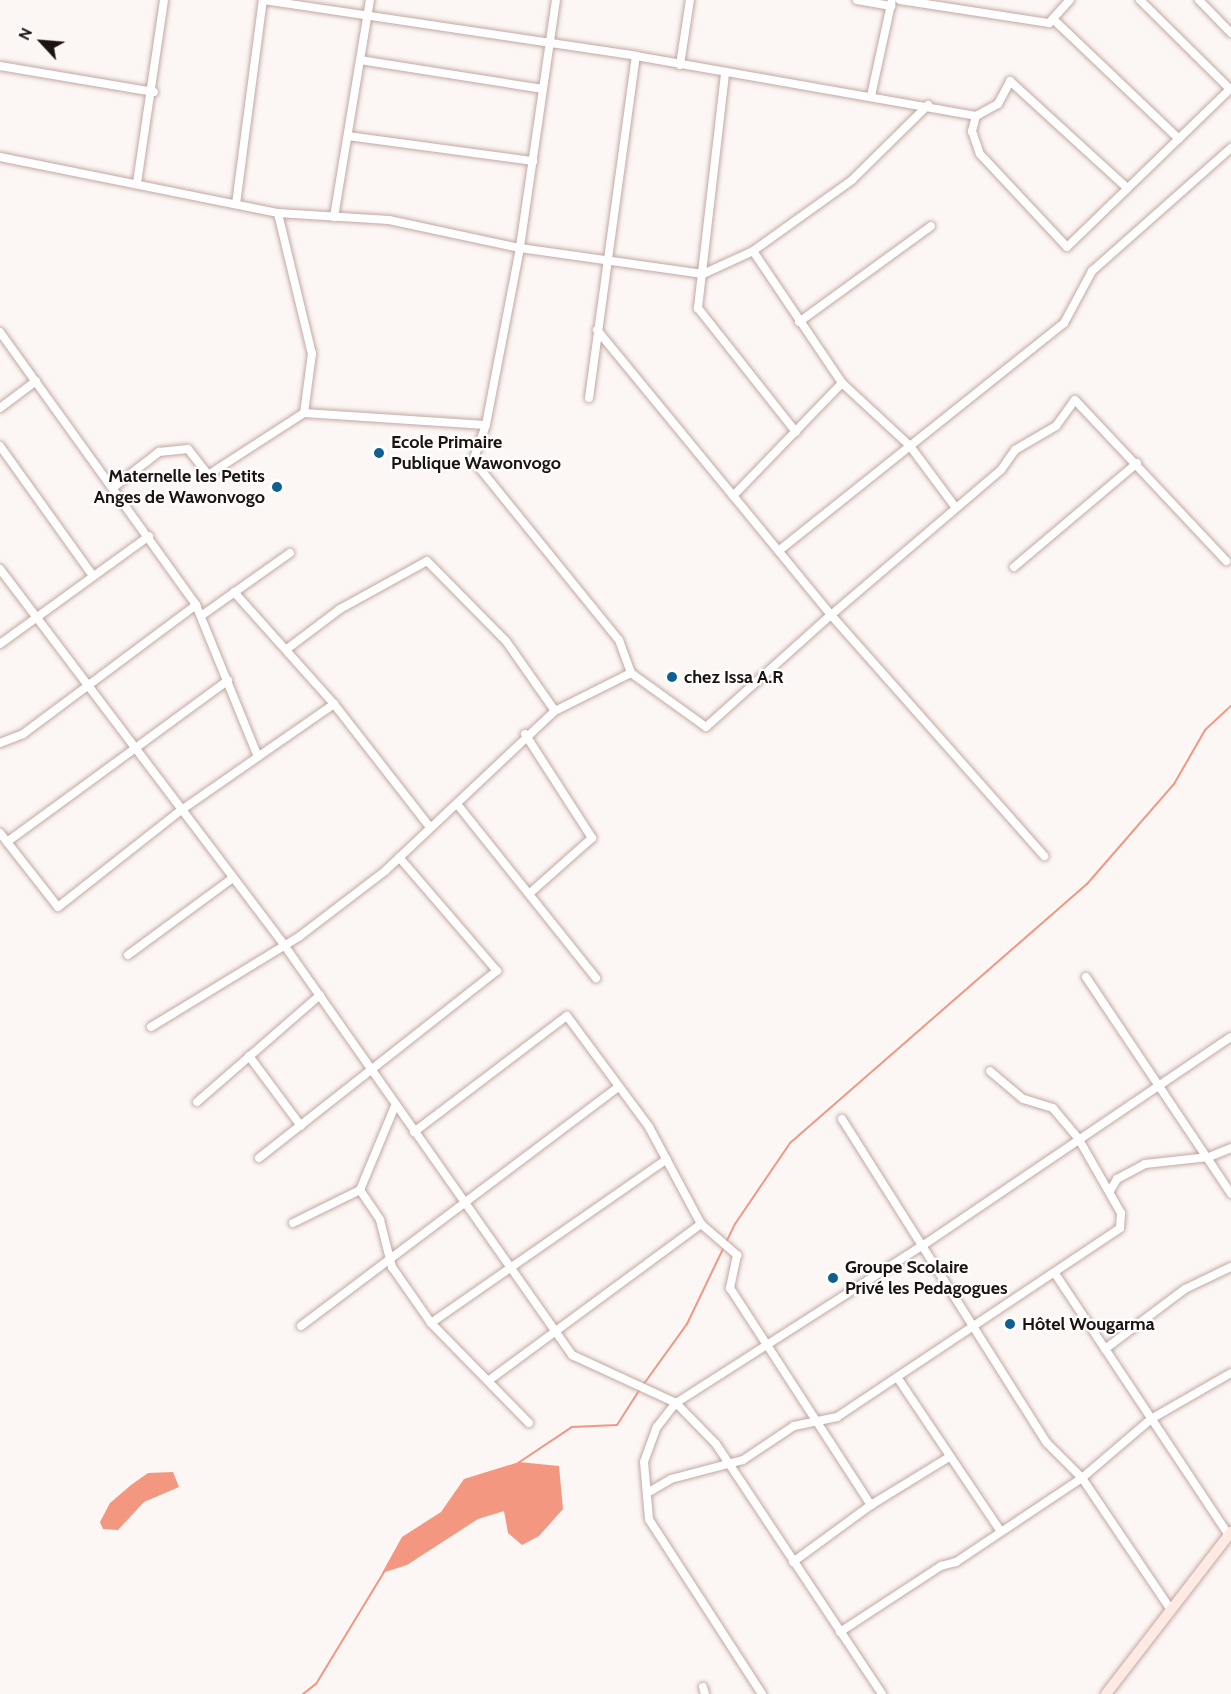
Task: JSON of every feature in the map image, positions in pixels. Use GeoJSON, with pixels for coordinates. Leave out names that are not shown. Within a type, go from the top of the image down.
{"type":"FeatureCollection","features":[{"type":"Feature","properties":{"kind":"street"},"geometry":{"type":"LineString","coordinates":[[137,183],[154,92],[164,0]]}},
{"type":"Feature","properties":{"kind":"street"},"geometry":{"type":"LineString","coordinates":[[236,204],[263,0],[636,56],[725,74],[928,105],[976,116],[998,104],[1010,81],[1127,188]]}},
{"type":"Feature","properties":{"kind":"street"},"geometry":{"type":"LineString","coordinates":[[334,217],[370,0]]}},
{"type":"Feature","properties":{"kind":"street"},"geometry":{"type":"LineString","coordinates":[[556,0],[520,248],[486,425],[473,460],[619,640],[630,673],[706,727],[831,615],[956,508],[1016,450],[1056,426],[1075,400],[1137,463],[1226,561]]}},
{"type":"Feature","properties":{"kind":"street"},"geometry":{"type":"LineString","coordinates":[[680,65],[690,0]]}},
{"type":"Feature","properties":{"kind":"street"},"geometry":{"type":"LineString","coordinates":[[857,0],[892,3],[871,96]]}},
{"type":"Feature","properties":{"kind":"street"},"geometry":{"type":"LineString","coordinates":[[900,0],[1049,23],[1070,0]]}},
{"type":"Feature","properties":{"kind":"street"},"geometry":{"type":"LineString","coordinates":[[976,116],[972,131],[980,154],[1067,247],[1231,88],[1140,0]]}},
{"type":"Feature","properties":{"kind":"street"},"geometry":{"type":"LineString","coordinates":[[1199,0],[1231,33]]}},
{"type":"Feature","properties":{"kind":"street"},"geometry":{"type":"LineString","coordinates":[[1053,19],[1179,139]]}},
{"type":"Feature","properties":{"kind":"street"},"geometry":{"type":"LineString","coordinates":[[589,398],[636,56]]}},
{"type":"Feature","properties":{"kind":"street"},"geometry":{"type":"LineString","coordinates":[[360,60],[543,89]]}},
{"type":"Feature","properties":{"kind":"street"},"geometry":{"type":"LineString","coordinates":[[0,66],[154,92]]}},
{"type":"Feature","properties":{"kind":"street"},"geometry":{"type":"LineString","coordinates":[[725,74],[698,308],[796,432]]}},
{"type":"Feature","properties":{"kind":"street"},"geometry":{"type":"LineString","coordinates":[[0,157],[278,213],[389,219],[520,248],[703,274],[753,252],[852,180],[928,105]]}},
{"type":"Feature","properties":{"kind":"street"},"geometry":{"type":"LineString","coordinates":[[348,136],[532,161]]}},
{"type":"Feature","properties":{"kind":"street"},"geometry":{"type":"LineString","coordinates":[[781,549],[910,446],[950,409],[1064,323],[1092,271],[1231,148]]}},
{"type":"Feature","properties":{"kind":"street"},"geometry":{"type":"LineString","coordinates":[[278,213],[312,354],[304,413]]}},
{"type":"Feature","properties":{"kind":"street"},"geometry":{"type":"LineString","coordinates":[[799,322],[931,225]]}},
{"type":"Feature","properties":{"kind":"street"},"geometry":{"type":"LineString","coordinates":[[753,252],[842,383],[910,446],[956,508]]}},
{"type":"Feature","properties":{"kind":"street"},"geometry":{"type":"LineString","coordinates":[[597,330],[733,496],[781,549],[831,615],[1044,855]]}},
{"type":"Feature","properties":{"kind":"street"},"geometry":{"type":"LineString","coordinates":[[0,332],[115,486],[196,605],[258,757]]}},
{"type":"Feature","properties":{"kind":"street"},"geometry":{"type":"LineString","coordinates":[[0,408],[36,381]]}},
{"type":"Feature","properties":{"kind":"street"},"geometry":{"type":"LineString","coordinates":[[733,496],[842,383]]}},
{"type":"Feature","properties":{"kind":"street"},"geometry":{"type":"LineString","coordinates":[[115,486],[159,452],[188,449],[208,475],[304,413],[486,425]]}},
{"type":"Feature","properties":{"kind":"street"},"geometry":{"type":"LineString","coordinates":[[0,446],[93,576]]}},
{"type":"Feature","properties":{"kind":"street"},"geometry":{"type":"LineString","coordinates":[[1014,567],[1137,463]]}},
{"type":"Feature","properties":{"kind":"street"},"geometry":{"type":"LineString","coordinates":[[0,644],[149,536]]}},
{"type":"Feature","properties":{"kind":"street"},"geometry":{"type":"LineString","coordinates":[[201,616],[290,553]]}},
{"type":"Feature","properties":{"kind":"street"},"geometry":{"type":"LineString","coordinates":[[287,650],[340,609],[427,561],[506,641],[555,711]]}},
{"type":"Feature","properties":{"kind":"street"},"geometry":{"type":"LineString","coordinates":[[0,569],[84,685],[282,942],[572,1355],[676,1403],[716,1444],[725,1464],[882,1694]]}},
{"type":"Feature","properties":{"kind":"street"},"geometry":{"type":"LineString","coordinates":[[234,592],[334,704],[429,826]]}},
{"type":"Feature","properties":{"kind":"street"},"geometry":{"type":"LineString","coordinates":[[0,743],[23,734],[84,685],[196,605]]}},
{"type":"Feature","properties":{"kind":"street"},"geometry":{"type":"LineString","coordinates":[[151,1027],[282,942],[300,936],[399,857],[429,826],[457,804],[525,734],[555,711],[630,673]]}},
{"type":"Feature","properties":{"kind":"street"},"geometry":{"type":"LineString","coordinates":[[7,842],[228,680]]}},
{"type":"Feature","properties":{"kind":"street"},"geometry":{"type":"LineString","coordinates":[[0,833],[58,907],[180,811],[334,704]]}},
{"type":"Feature","properties":{"kind":"street"},"geometry":{"type":"LineString","coordinates":[[525,734],[592,838],[529,894]]}},
{"type":"Feature","properties":{"kind":"street"},"geometry":{"type":"LineString","coordinates":[[457,804],[596,978]]}},
{"type":"Feature","properties":{"kind":"street"},"geometry":{"type":"LineString","coordinates":[[259,1158],[497,971],[399,857]]}},
{"type":"Feature","properties":{"kind":"street"},"geometry":{"type":"LineString","coordinates":[[128,955],[233,878]]}},
{"type":"Feature","properties":{"kind":"street"},"geometry":{"type":"LineString","coordinates":[[1086,977],[1158,1086],[1209,1157],[1231,1194]]}},
{"type":"Feature","properties":{"kind":"street"},"geometry":{"type":"LineString","coordinates":[[197,1102],[320,995]]}},
{"type":"Feature","properties":{"kind":"street"},"geometry":{"type":"LineString","coordinates":[[414,1132],[567,1016],[667,1160],[701,1224],[737,1255],[730,1288],[871,1505]]}},
{"type":"Feature","properties":{"kind":"street"},"geometry":{"type":"LineString","coordinates":[[762,1694],[649,1519],[644,1462],[657,1427],[676,1403],[767,1348],[925,1244],[1231,1036]]}},
{"type":"Feature","properties":{"kind":"street"},"geometry":{"type":"LineString","coordinates":[[249,1056],[301,1126]]}},
{"type":"Feature","properties":{"kind":"street"},"geometry":{"type":"LineString","coordinates":[[647,1493],[670,1479],[743,1460],[794,1426],[837,1417],[1056,1275],[1119,1228],[1120,1213],[1110,1191],[1078,1138],[1053,1108],[1023,1099],[990,1071]]}},
{"type":"Feature","properties":{"kind":"street"},"geometry":{"type":"LineString","coordinates":[[301,1326],[463,1201],[616,1088]]}},
{"type":"Feature","properties":{"kind":"street"},"geometry":{"type":"LineString","coordinates":[[293,1223],[360,1190],[395,1106]]}},
{"type":"Feature","properties":{"kind":"street"},"geometry":{"type":"LineString","coordinates":[[842,1119],[925,1244],[1047,1443],[1082,1478],[1171,1610]]}},
{"type":"Feature","properties":{"kind":"street"},"geometry":{"type":"LineString","coordinates":[[1110,1191],[1117,1179],[1145,1164],[1209,1157],[1231,1149]]}},
{"type":"Feature","properties":{"kind":"street"},"geometry":{"type":"LineString","coordinates":[[431,1323],[667,1160]]}},
{"type":"Feature","properties":{"kind":"street"},"geometry":{"type":"LineString","coordinates":[[360,1190],[380,1220],[392,1268],[431,1323],[529,1423]]}},
{"type":"Feature","properties":{"kind":"street"},"geometry":{"type":"LineString","coordinates":[[488,1381],[701,1224]]}},
{"type":"Feature","properties":{"kind":"street"},"geometry":{"type":"LineString","coordinates":[[1105,1349],[1185,1289],[1231,1267]]}},
{"type":"Feature","properties":{"kind":"street"},"geometry":{"type":"LineString","coordinates":[[1056,1275],[1230,1534],[1106,1694]]}},
{"type":"Feature","properties":{"kind":"street"},"geometry":{"type":"LineString","coordinates":[[840,1632],[941,1566],[957,1562],[999,1528],[1082,1478],[1151,1419],[1231,1373]]}},
{"type":"Feature","properties":{"kind":"street"},"geometry":{"type":"LineString","coordinates":[[897,1377],[949,1458],[999,1528]]}},
{"type":"Feature","properties":{"kind":"street"},"geometry":{"type":"LineString","coordinates":[[793,1562],[871,1505],[949,1458]]}},
{"type":"Feature","properties":{"kind":"shaded area"},"geometry":{"type":"Polygon","coordinates":[[[519,1462],[559,1466],[563,1509],[539,1536],[522,1545],[508,1533],[504,1511],[478,1519],[407,1565],[382,1573],[402,1537],[441,1512],[464,1479],[519,1462]]]}},
{"type":"Feature","properties":{"kind":"shaded area"},"geometry":{"type":"Polygon","coordinates":[[[173,1472],[179,1487],[144,1502],[118,1530],[103,1529],[100,1522],[110,1503],[131,1485],[148,1473],[173,1472]]]}},
{"type":"Feature","properties":{"kind":"waterway"},"geometry":{"type":"LineString","coordinates":[[643,1385],[687,1324],[735,1224],[790,1143],[1087,884],[1174,784],[1205,730],[1231,706]]}},
{"type":"Feature","properties":{"kind":"waterway"},"geometry":{"type":"LineString","coordinates":[[518,1463],[572,1427],[617,1425],[640,1389]]}},
{"type":"Feature","properties":{"kind":"waterway"},"geometry":{"type":"LineString","coordinates":[[303,1694],[316,1684],[384,1572]]}},
{"type":"Feature","properties":{"kind":"place","name":"Ecole Primaire Publique Wawonvogo"},"geometry":{"type":"Point","coordinates":[379,453]}},
{"type":"Feature","properties":{"kind":"place","name":"Maternelle les Petits Anges de Wawonvogo"},"geometry":{"type":"Point","coordinates":[277,487]}},
{"type":"Feature","properties":{"kind":"place","name":"chez Issa A.R"},"geometry":{"type":"Point","coordinates":[672,677]}},
{"type":"Feature","properties":{"kind":"place","name":"Groupe Scolaire Privé les Pedagogues"},"geometry":{"type":"Point","coordinates":[833,1278]}},
{"type":"Feature","properties":{"kind":"place","name":"Hôtel Wougarma"},"geometry":{"type":"Point","coordinates":[1010,1324]}}]}
